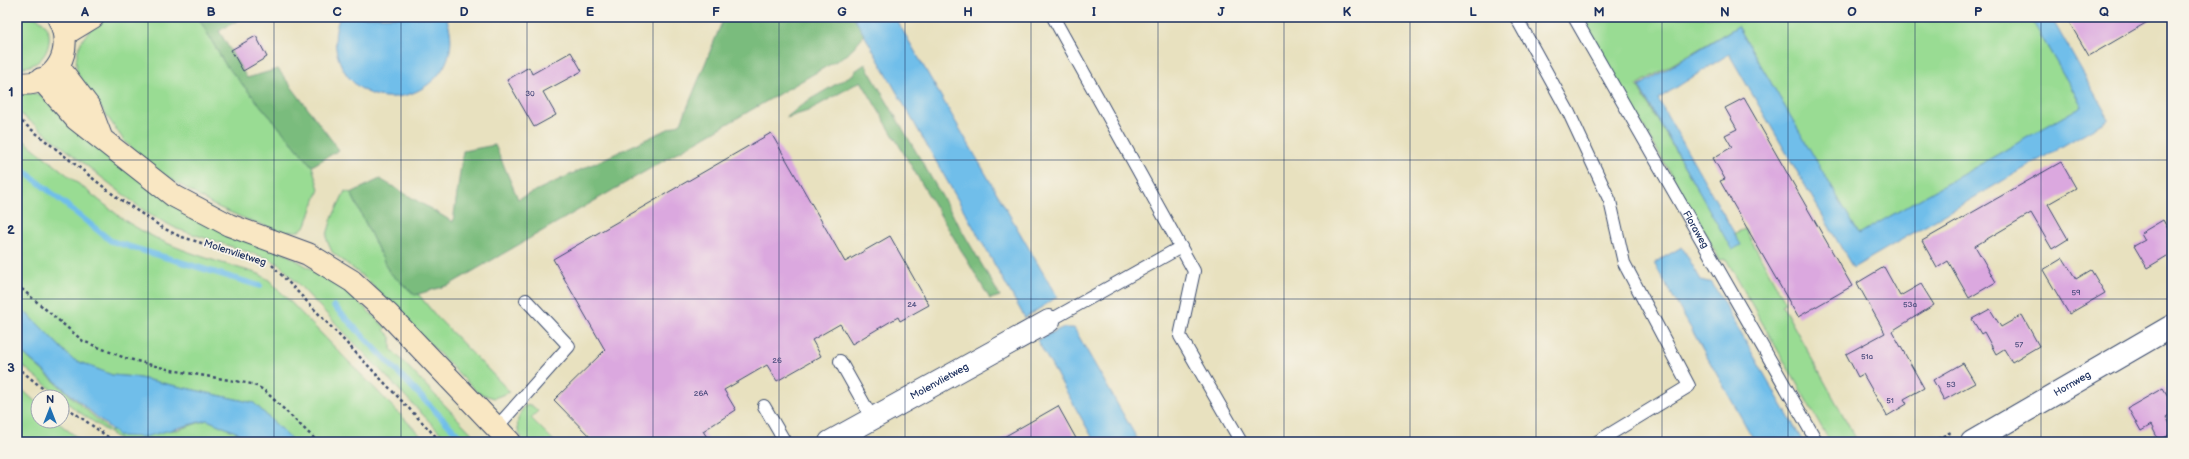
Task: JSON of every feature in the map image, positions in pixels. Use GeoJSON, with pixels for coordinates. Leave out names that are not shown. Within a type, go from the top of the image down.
{"type":"FeatureCollection","features":[{"type":"Feature","properties":{"kind":"street"},"geometry":{"type":"LineString","coordinates":[[17,83],[32,83],[41,79],[58,66],[64,54],[62,25],[92,17]]}},
{"type":"Feature","properties":{"kind":"street"},"geometry":{"type":"LineString","coordinates":[[58,66],[90,108],[101,137]]}},
{"type":"Feature","properties":{"kind":"street"},"geometry":{"type":"LineString","coordinates":[[41,79],[76,119],[101,137],[137,168],[174,196],[229,225],[308,254],[352,281],[388,314],[503,435]]}},
{"type":"Feature","properties":{"kind":"street","name":"Molenvlietweg"},"geometry":{"type":"LineString","coordinates":[[830,442],[1049,321]]}},
{"type":"Feature","properties":{"kind":"street","name":"Hornweg"},"geometry":{"type":"LineString","coordinates":[[1972,442],[2172,326]]}},
{"type":"Feature","properties":{"kind":"lane"},"geometry":{"type":"LineString","coordinates":[[1053,17],[1194,271],[1180,336],[1241,442]]}},
{"type":"Feature","properties":{"kind":"lane"},"geometry":{"type":"LineString","coordinates":[[1516,17],[1569,113],[1610,201],[1624,263],[1689,386],[1597,442]]}},
{"type":"Feature","properties":{"kind":"lane","name":"Floraweg"},"geometry":{"type":"LineString","coordinates":[[1574,17],[1817,442]]}},
{"type":"Feature","properties":{"kind":"lane"},"geometry":{"type":"LineString","coordinates":[[1049,321],[1181,248]]}},
{"type":"Feature","properties":{"kind":"lane"},"geometry":{"type":"LineString","coordinates":[[503,435],[569,346],[526,300]]}},
{"type":"Feature","properties":{"kind":"lane"},"geometry":{"type":"LineString","coordinates":[[840,361],[872,418]]}},
{"type":"Feature","properties":{"kind":"lane"},"geometry":{"type":"LineString","coordinates":[[764,406],[784,442]]}},
{"type":"Feature","properties":{"kind":"path","name":"Molenvlietweg"},"geometry":{"type":"LineString","coordinates":[[17,118],[115,196],[163,228],[179,236],[262,261]]}},
{"type":"Feature","properties":{"kind":"path","name":"Molenvlietweg"},"geometry":{"type":"LineString","coordinates":[[267,263],[272,265],[287,279],[441,442]]}},
{"type":"Feature","properties":{"kind":"path"},"geometry":{"type":"LineString","coordinates":[[17,285],[83,341],[125,358],[171,370],[252,384],[264,390],[318,442]]}},
{"type":"Feature","properties":{"kind":"path"},"geometry":{"type":"LineString","coordinates":[[17,367],[43,389]]}},
{"type":"Feature","properties":{"kind":"path"},"geometry":{"type":"LineString","coordinates":[[70,410],[115,442]]}},
{"type":"Feature","properties":{"kind":"green space"},"geometry":{"type":"Polygon","coordinates":[[[17,17],[33,17],[42,21],[47,28],[49,37],[48,46],[44,55],[38,62],[29,66],[17,67],[17,17]]]}},
{"type":"Feature","properties":{"kind":"green space"},"geometry":{"type":"Polygon","coordinates":[[[106,17],[198,17],[225,64],[312,166],[319,189],[306,225],[299,231],[283,232],[248,220],[213,205],[158,171],[125,142],[77,73],[77,55],[82,40],[92,28],[106,17]]]}},
{"type":"Feature","properties":{"kind":"green space"},"geometry":{"type":"Polygon","coordinates":[[[198,17],[244,17],[219,31],[247,78],[278,69],[339,150],[312,166],[225,64],[198,17]]]}},
{"type":"Feature","properties":{"kind":"green space"},"geometry":{"type":"Polygon","coordinates":[[[724,17],[854,17],[864,35],[848,54],[449,285],[415,295],[389,272],[351,193],[380,179],[453,222],[463,151],[495,145],[518,199],[681,123],[724,17]]]}},
{"type":"Feature","properties":{"kind":"green space"},"geometry":{"type":"Polygon","coordinates":[[[1581,17],[2030,17],[2082,106],[1859,234],[1738,26],[1637,85],[1723,233],[1738,240],[1735,233],[1745,229],[1786,303],[1782,305],[1858,442],[1830,442],[1726,259],[1720,260],[1581,17]]]}},
{"type":"Feature","properties":{"kind":"green space"},"geometry":{"type":"Polygon","coordinates":[[[865,64],[1000,296],[990,299],[861,81],[808,111],[786,118],[804,103],[855,73],[855,71],[865,64]]]}},
{"type":"Feature","properties":{"kind":"green space"},"geometry":{"type":"Polygon","coordinates":[[[17,90],[41,95],[70,124],[346,290],[386,328],[384,330],[391,337],[391,349],[480,442],[449,442],[279,264],[267,258],[177,229],[147,213],[17,111],[17,90]]]}},
{"type":"Feature","properties":{"kind":"green space"},"geometry":{"type":"Polygon","coordinates":[[[17,135],[124,220],[141,230],[173,246],[259,274],[269,280],[427,442],[294,442],[254,403],[135,377],[112,375],[72,359],[17,305],[17,135]]]}},
{"type":"Feature","properties":{"kind":"green space"},"geometry":{"type":"Polygon","coordinates":[[[345,191],[351,193],[389,272],[415,295],[418,294],[437,317],[510,392],[494,398],[478,393],[365,278],[332,252],[327,240],[327,235],[332,218],[345,191]]]}},
{"type":"Feature","properties":{"kind":"green space"},"geometry":{"type":"Polygon","coordinates":[[[17,348],[63,389],[51,389],[17,361],[17,348]]]}},
{"type":"Feature","properties":{"kind":"green space"},"geometry":{"type":"Polygon","coordinates":[[[17,385],[30,397],[30,429],[66,429],[83,442],[17,442],[17,385]]]}},
{"type":"Feature","properties":{"kind":"green space"},"geometry":{"type":"Polygon","coordinates":[[[70,395],[110,431],[177,430],[207,420],[238,433],[249,442],[123,442],[70,405],[70,395]]]}},
{"type":"Feature","properties":{"kind":"green space"},"geometry":{"type":"Polygon","coordinates":[[[531,405],[538,411],[531,418],[555,442],[525,442],[522,438],[518,429],[519,415],[525,406],[531,405]]]}},
{"type":"Feature","properties":{"kind":"water"},"geometry":{"type":"Polygon","coordinates":[[[340,17],[446,17],[451,42],[446,63],[434,80],[416,92],[396,97],[375,95],[356,85],[341,65],[335,41],[336,29],[340,17]]]}},
{"type":"Feature","properties":{"kind":"water"},"geometry":{"type":"Polygon","coordinates":[[[854,17],[895,17],[1057,297],[1025,318],[854,17]]]}},
{"type":"Feature","properties":{"kind":"water"},"geometry":{"type":"Polygon","coordinates":[[[2030,17],[2051,17],[2109,119],[1853,268],[1729,54],[1658,99],[1741,245],[1732,250],[1639,86],[1738,26],[1859,234],[2082,106],[2030,17]]]}},
{"type":"Feature","properties":{"kind":"water"},"geometry":{"type":"Polygon","coordinates":[[[1682,247],[1701,280],[1712,283],[1803,442],[1755,442],[1654,263],[1682,247]]]}},
{"type":"Feature","properties":{"kind":"water"},"geometry":{"type":"Polygon","coordinates":[[[17,305],[72,359],[112,375],[135,377],[254,403],[294,442],[249,442],[238,433],[207,420],[145,437],[119,436],[70,394],[70,389],[65,389],[17,348],[17,305]]]}},
{"type":"Feature","properties":{"kind":"water"},"geometry":{"type":"Polygon","coordinates":[[[1062,328],[1074,328],[1139,442],[1095,442],[1037,340],[1062,328]]]}},
{"type":"Feature","properties":{"kind":"building"},"geometry":{"type":"Polygon","coordinates":[[[2066,17],[2156,17],[2089,56],[2066,17]]]}},
{"type":"Feature","properties":{"kind":"building"},"geometry":{"type":"Polygon","coordinates":[[[256,36],[267,57],[243,71],[231,50],[256,36]]]}},
{"type":"Feature","properties":{"kind":"building"},"geometry":{"type":"Polygon","coordinates":[[[571,52],[582,71],[543,92],[556,115],[534,127],[507,80],[529,67],[532,74],[571,52]]]}},
{"type":"Feature","properties":{"kind":"building"},"geometry":{"type":"Polygon","coordinates":[[[1744,98],[1852,286],[1798,317],[1720,181],[1725,179],[1713,158],[1732,147],[1725,135],[1737,129],[1725,108],[1744,98]]]}},
{"type":"Feature","properties":{"kind":"building"},"geometry":{"type":"Polygon","coordinates":[[[771,133],[845,262],[890,236],[929,305],[900,321],[898,317],[852,344],[840,324],[812,340],[821,356],[777,381],[767,365],[724,390],[736,410],[703,431],[710,442],[595,442],[554,400],[605,350],[553,259],[771,133]]]}},
{"type":"Feature","properties":{"kind":"building"},"geometry":{"type":"Polygon","coordinates":[[[2061,162],[2076,188],[2048,204],[2068,239],[2052,249],[2031,213],[1975,246],[1996,282],[1969,298],[1948,261],[1937,268],[1922,241],[2061,162]]]}},
{"type":"Feature","properties":{"kind":"building"},"geometry":{"type":"Polygon","coordinates":[[[2163,220],[2172,236],[2172,253],[2147,268],[2134,246],[2145,240],[2141,233],[2163,220]]]}},
{"type":"Feature","properties":{"kind":"building"},"geometry":{"type":"Polygon","coordinates":[[[2063,258],[2076,279],[2091,270],[2105,293],[2069,314],[2043,270],[2063,258]]]}},
{"type":"Feature","properties":{"kind":"building"},"geometry":{"type":"Polygon","coordinates":[[[1884,267],[1900,296],[1921,284],[1934,305],[1892,331],[1924,388],[1904,399],[1907,404],[1887,416],[1863,374],[1858,377],[1846,354],[1885,333],[1857,283],[1884,267]]]}},
{"type":"Feature","properties":{"kind":"building"},"geometry":{"type":"Polygon","coordinates":[[[1990,309],[2001,327],[2022,315],[2039,346],[2012,362],[2004,349],[1996,354],[1984,332],[1981,334],[1972,319],[1990,309]]]}},
{"type":"Feature","properties":{"kind":"building"},"geometry":{"type":"Polygon","coordinates":[[[1963,363],[1975,383],[1944,400],[1933,380],[1963,363]]]}},
{"type":"Feature","properties":{"kind":"building"},"geometry":{"type":"Polygon","coordinates":[[[2163,388],[2172,403],[2172,413],[2166,417],[2172,427],[2172,433],[2159,441],[2151,425],[2141,431],[2128,408],[2163,388]]]}},
{"type":"Feature","properties":{"kind":"building"},"geometry":{"type":"Polygon","coordinates":[[[1058,406],[1078,442],[995,442],[1058,406]]]}},
{"type":"Feature","properties":{"kind":"waterway"},"geometry":{"type":"LineString","coordinates":[[17,165],[111,241],[260,286]]}},
{"type":"Feature","properties":{"kind":"waterway"},"geometry":{"type":"LineString","coordinates":[[334,306],[465,442]]}}]}
